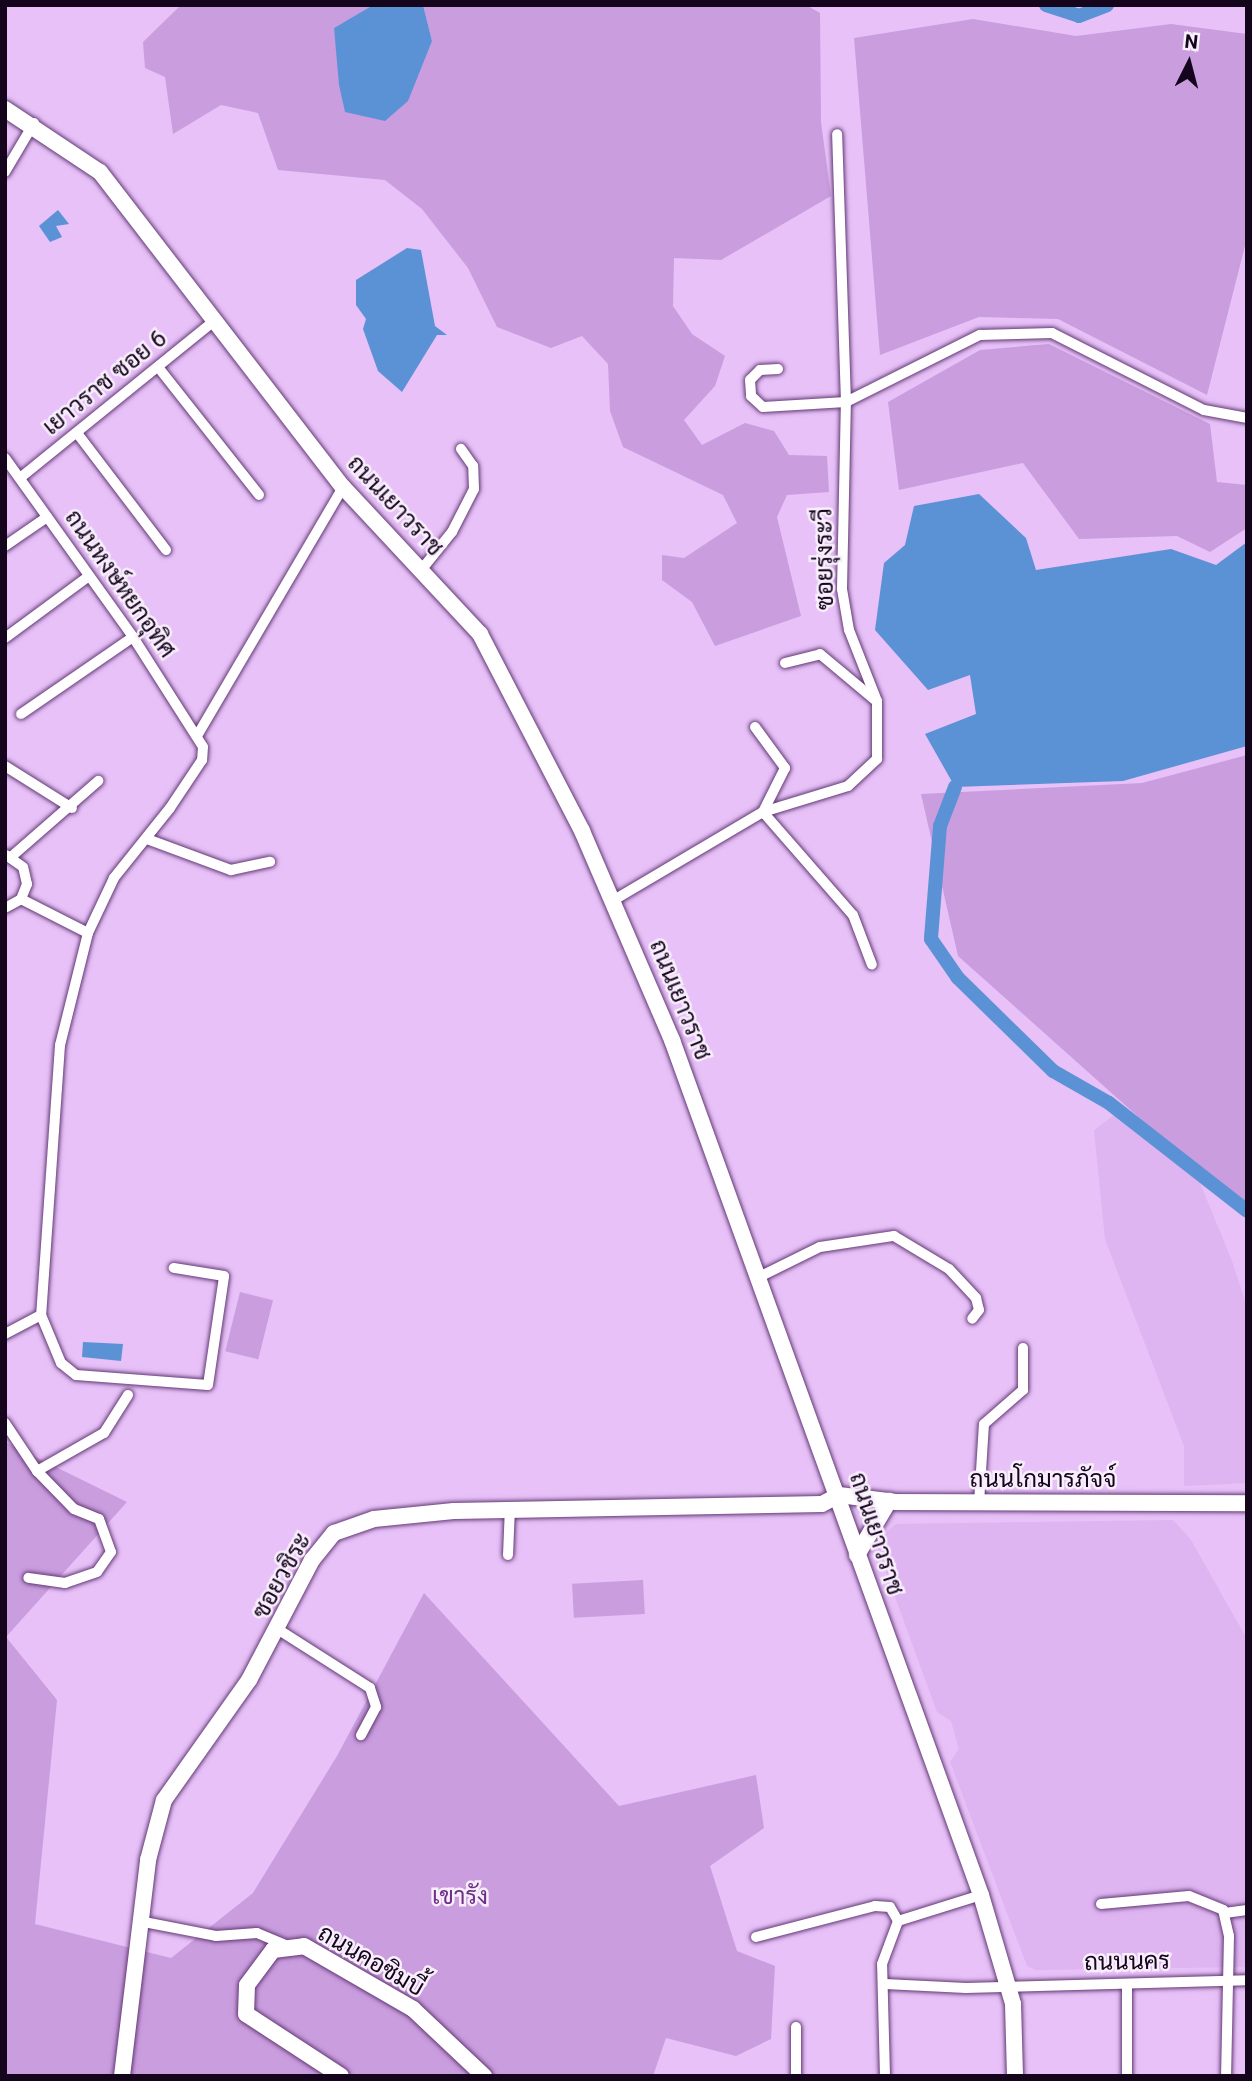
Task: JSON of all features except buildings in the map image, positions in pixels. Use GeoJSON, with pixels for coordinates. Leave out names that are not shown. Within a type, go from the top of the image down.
{"type":"FeatureCollection","features":[{"type":"Feature","properties":{"kind":"main road","name":"ถนนเยาวราช"},"geometry":{"type":"LineString","coordinates":[[5,108],[34,123],[100,172],[343,487],[480,634],[614,900],[839,1495],[858,1555],[981,1895],[1008,1984],[1015,2076]]}},
{"type":"Feature","properties":{"kind":"main road","name":"ถนนโกมารภัจจ์"},"geometry":{"type":"LineString","coordinates":[[839,1495],[888,1501],[979,1503],[1247,1503]]}},
{"type":"Feature","properties":{"kind":"main road","name":"ซอยวชิระ"},"geometry":{"type":"LineString","coordinates":[[122,2076],[139,1921],[164,1800],[279,1630],[312,1560],[344,1525],[509,1508],[822,1504],[839,1495]]}},
{"type":"Feature","properties":{"kind":"main road"},"geometry":{"type":"LineString","coordinates":[[858,1555],[888,1501]]}},
{"type":"Feature","properties":{"kind":"main road","name":"ถนนคอซิมบี้"},"geometry":{"type":"LineString","coordinates":[[341,2076],[246,2014],[243,1998],[257,1964],[285,1945],[304,1946],[413,2009],[484,2076]]}},
{"type":"Feature","properties":{"kind":"street"},"geometry":{"type":"LineString","coordinates":[[5,172],[34,123]]}},
{"type":"Feature","properties":{"kind":"street","name":"ซอยรุ่งระวี"},"geometry":{"type":"LineString","coordinates":[[614,900],[763,812],[848,786],[864,775],[877,759],[877,701],[849,630],[842,589],[846,402],[837,134]]}},
{"type":"Feature","properties":{"kind":"street","name":"เยาวราช ซอย 6"},"geometry":{"type":"LineString","coordinates":[[20,478],[216,319]]}},
{"type":"Feature","properties":{"kind":"street"},"geometry":{"type":"LineString","coordinates":[[778,369],[760,370],[750,380],[751,396],[763,407],[846,402],[980,335],[1052,333],[1204,410],[1247,418]]}},
{"type":"Feature","properties":{"kind":"street"},"geometry":{"type":"LineString","coordinates":[[158,367],[259,495]]}},
{"type":"Feature","properties":{"kind":"street"},"geometry":{"type":"LineString","coordinates":[[77,433],[166,550]]}},
{"type":"Feature","properties":{"kind":"street"},"geometry":{"type":"LineString","coordinates":[[422,569],[452,531],[474,489],[473,466],[461,449]]}},
{"type":"Feature","properties":{"kind":"street","name":"ถนนหงษ์หยกอุทิศ"},"geometry":{"type":"LineString","coordinates":[[5,458],[134,637],[197,736]]}},
{"type":"Feature","properties":{"kind":"street"},"geometry":{"type":"LineString","coordinates":[[174,1268],[224,1276],[208,1385],[76,1375],[61,1363],[41,1315],[60,1045],[88,933],[114,878],[147,839],[202,760],[197,736],[343,487]]}},
{"type":"Feature","properties":{"kind":"street"},"geometry":{"type":"LineString","coordinates":[[5,546],[47,517]]}},
{"type":"Feature","properties":{"kind":"street"},"geometry":{"type":"LineString","coordinates":[[5,638],[89,576]]}},
{"type":"Feature","properties":{"kind":"street"},"geometry":{"type":"LineString","coordinates":[[20,715],[134,637]]}},
{"type":"Feature","properties":{"kind":"street"},"geometry":{"type":"LineString","coordinates":[[785,663],[820,653],[877,701]]}},
{"type":"Feature","properties":{"kind":"street"},"geometry":{"type":"LineString","coordinates":[[755,727],[785,768],[763,812],[853,915],[872,965]]}},
{"type":"Feature","properties":{"kind":"street"},"geometry":{"type":"LineString","coordinates":[[5,766],[72,808]]}},
{"type":"Feature","properties":{"kind":"street"},"geometry":{"type":"LineString","coordinates":[[5,908],[21,899],[27,875],[8,856],[72,808],[98,781]]}},
{"type":"Feature","properties":{"kind":"street"},"geometry":{"type":"LineString","coordinates":[[147,839],[231,870],[270,862]]}},
{"type":"Feature","properties":{"kind":"street"},"geometry":{"type":"LineString","coordinates":[[21,899],[88,933]]}},
{"type":"Feature","properties":{"kind":"street"},"geometry":{"type":"LineString","coordinates":[[757,1278],[820,1247],[894,1236],[949,1269],[976,1298],[979,1310],[972,1319]]}},
{"type":"Feature","properties":{"kind":"street"},"geometry":{"type":"LineString","coordinates":[[5,1334],[41,1315]]}},
{"type":"Feature","properties":{"kind":"street"},"geometry":{"type":"LineString","coordinates":[[979,1503],[984,1424],[1023,1390],[1023,1348]]}},
{"type":"Feature","properties":{"kind":"street"},"geometry":{"type":"LineString","coordinates":[[37,1471],[104,1433],[128,1395]]}},
{"type":"Feature","properties":{"kind":"street"},"geometry":{"type":"LineString","coordinates":[[5,1423],[37,1471],[74,1509],[99,1519],[111,1552],[97,1572],[65,1583],[28,1577]]}},
{"type":"Feature","properties":{"kind":"street"},"geometry":{"type":"LineString","coordinates":[[508,1555],[509,1508]]}},
{"type":"Feature","properties":{"kind":"street"},"geometry":{"type":"LineString","coordinates":[[279,1630],[370,1688],[376,1707],[361,1735]]}},
{"type":"Feature","properties":{"kind":"street"},"geometry":{"type":"LineString","coordinates":[[898,1921],[981,1895]]}},
{"type":"Feature","properties":{"kind":"street"},"geometry":{"type":"LineString","coordinates":[[1101,1904],[1189,1896],[1225,1913],[1247,1910]]}},
{"type":"Feature","properties":{"kind":"street"},"geometry":{"type":"LineString","coordinates":[[756,1937],[875,1906],[890,1907],[898,1921]]}},
{"type":"Feature","properties":{"kind":"street"},"geometry":{"type":"LineString","coordinates":[[1225,1913],[1226,2076]]}},
{"type":"Feature","properties":{"kind":"street"},"geometry":{"type":"LineString","coordinates":[[139,1921],[216,1936],[257,1933],[285,1945]]}},
{"type":"Feature","properties":{"kind":"street"},"geometry":{"type":"LineString","coordinates":[[885,2076],[885,1984],[882,1964],[898,1921]]}},
{"type":"Feature","properties":{"kind":"street","name":"ถนนนคร"},"geometry":{"type":"LineString","coordinates":[[885,1984],[1127,1984],[1247,1980]]}},
{"type":"Feature","properties":{"kind":"street"},"geometry":{"type":"LineString","coordinates":[[1127,1984],[1127,2076]]}},
{"type":"Feature","properties":{"kind":"street"},"geometry":{"type":"LineString","coordinates":[[796,2027],[796,2076]]}},
{"type":"Feature","properties":{"kind":"shaded area"},"geometry":{"type":"Polygon","coordinates":[[[1117,1113],[1200,1183],[1232,1261],[1247,1307],[1247,1483],[1184,1486],[1184,1446],[1105,1239],[1094,1130],[1117,1113]]]}},
{"type":"Feature","properties":{"kind":"shaded area"},"geometry":{"type":"Polygon","coordinates":[[[1173,1520],[1191,1540],[1247,1639],[1247,1967],[1036,1970],[1027,1966],[950,1762],[959,1749],[951,1721],[937,1712],[875,1542],[896,1524],[1173,1520]]]}},
{"type":"Feature","properties":{"kind":"green space"},"geometry":{"type":"Polygon","coordinates":[[[181,5],[373,5],[334,28],[345,112],[432,41],[423,5],[806,5],[820,13],[821,122],[831,196],[721,260],[674,258],[673,306],[692,334],[725,356],[715,386],[684,420],[702,445],[745,423],[774,431],[789,455],[827,456],[829,492],[787,495],[777,517],[801,616],[715,646],[692,602],[662,580],[662,555],[684,558],[737,523],[723,495],[623,447],[610,411],[608,364],[582,336],[551,348],[497,327],[468,268],[422,209],[385,180],[278,170],[258,113],[221,105],[173,134],[165,77],[145,68],[143,42],[181,5]]]}},
{"type":"Feature","properties":{"kind":"green space"},"geometry":{"type":"Polygon","coordinates":[[[973,19],[1076,36],[1171,24],[1247,34],[1247,238],[1207,395],[1058,319],[979,317],[880,355],[854,38],[973,19]]]}},
{"type":"Feature","properties":{"kind":"green space"},"geometry":{"type":"Polygon","coordinates":[[[1049,344],[1210,424],[1217,482],[1247,485],[1247,528],[1210,552],[1177,536],[1079,539],[1023,463],[899,490],[888,402],[980,350],[1049,344]]]}},
{"type":"Feature","properties":{"kind":"green space"},"geometry":{"type":"Polygon","coordinates":[[[1247,755],[1247,1200],[1236,1204],[958,956],[921,794],[1142,783],[1247,755]]]}},
{"type":"Feature","properties":{"kind":"green space"},"geometry":{"type":"Polygon","coordinates":[[[240,1292],[273,1300],[258,1359],[225,1351],[240,1292]]]}},
{"type":"Feature","properties":{"kind":"green space","name":"เขารัง"},"geometry":{"type":"Polygon","coordinates":[[[5,1442],[127,1502],[6,1637],[57,1700],[35,1924],[171,1958],[253,1893],[337,1756],[424,1593],[619,1806],[756,1775],[764,1828],[710,1866],[737,1951],[775,1966],[771,2039],[736,2056],[666,2038],[653,2076],[5,2076],[5,1442]]]}},
{"type":"Feature","properties":{"kind":"green space"},"geometry":{"type":"Polygon","coordinates":[[[643,1580],[645,1614],[574,1618],[572,1584],[643,1580]]]}},
{"type":"Feature","properties":{"kind":"water"},"geometry":{"type":"Polygon","coordinates":[[[373,5],[423,5],[432,41],[408,101],[385,121],[345,112],[339,85],[334,28],[373,5]]]}},
{"type":"Feature","properties":{"kind":"water"},"geometry":{"type":"Polygon","coordinates":[[[58,210],[69,224],[56,226],[62,237],[50,242],[39,226],[58,210]]]}},
{"type":"Feature","properties":{"kind":"water"},"geometry":{"type":"Polygon","coordinates":[[[407,248],[421,250],[435,326],[447,335],[437,335],[402,392],[378,371],[363,329],[366,319],[356,305],[356,280],[407,248]]]}},
{"type":"Feature","properties":{"kind":"water"},"geometry":{"type":"Polygon","coordinates":[[[979,494],[1026,538],[1036,570],[1171,549],[1216,565],[1247,542],[1247,746],[1123,781],[955,787],[925,734],[976,714],[970,675],[928,690],[875,630],[884,563],[905,545],[914,506],[979,494]]]}},
{"type":"Feature","properties":{"kind":"water"},"geometry":{"type":"Polygon","coordinates":[[[83,1342],[123,1344],[121,1361],[82,1357],[83,1342]]]}},
{"type":"Feature","properties":{"kind":"waterway"},"geometry":{"type":"LineString","coordinates":[[1046,5],[1079,16],[1107,5]]}},
{"type":"Feature","properties":{"kind":"waterway"},"geometry":{"type":"LineString","coordinates":[[955,787],[940,826],[931,939],[958,978],[1053,1071],[1109,1103],[1247,1211]]}}]}
